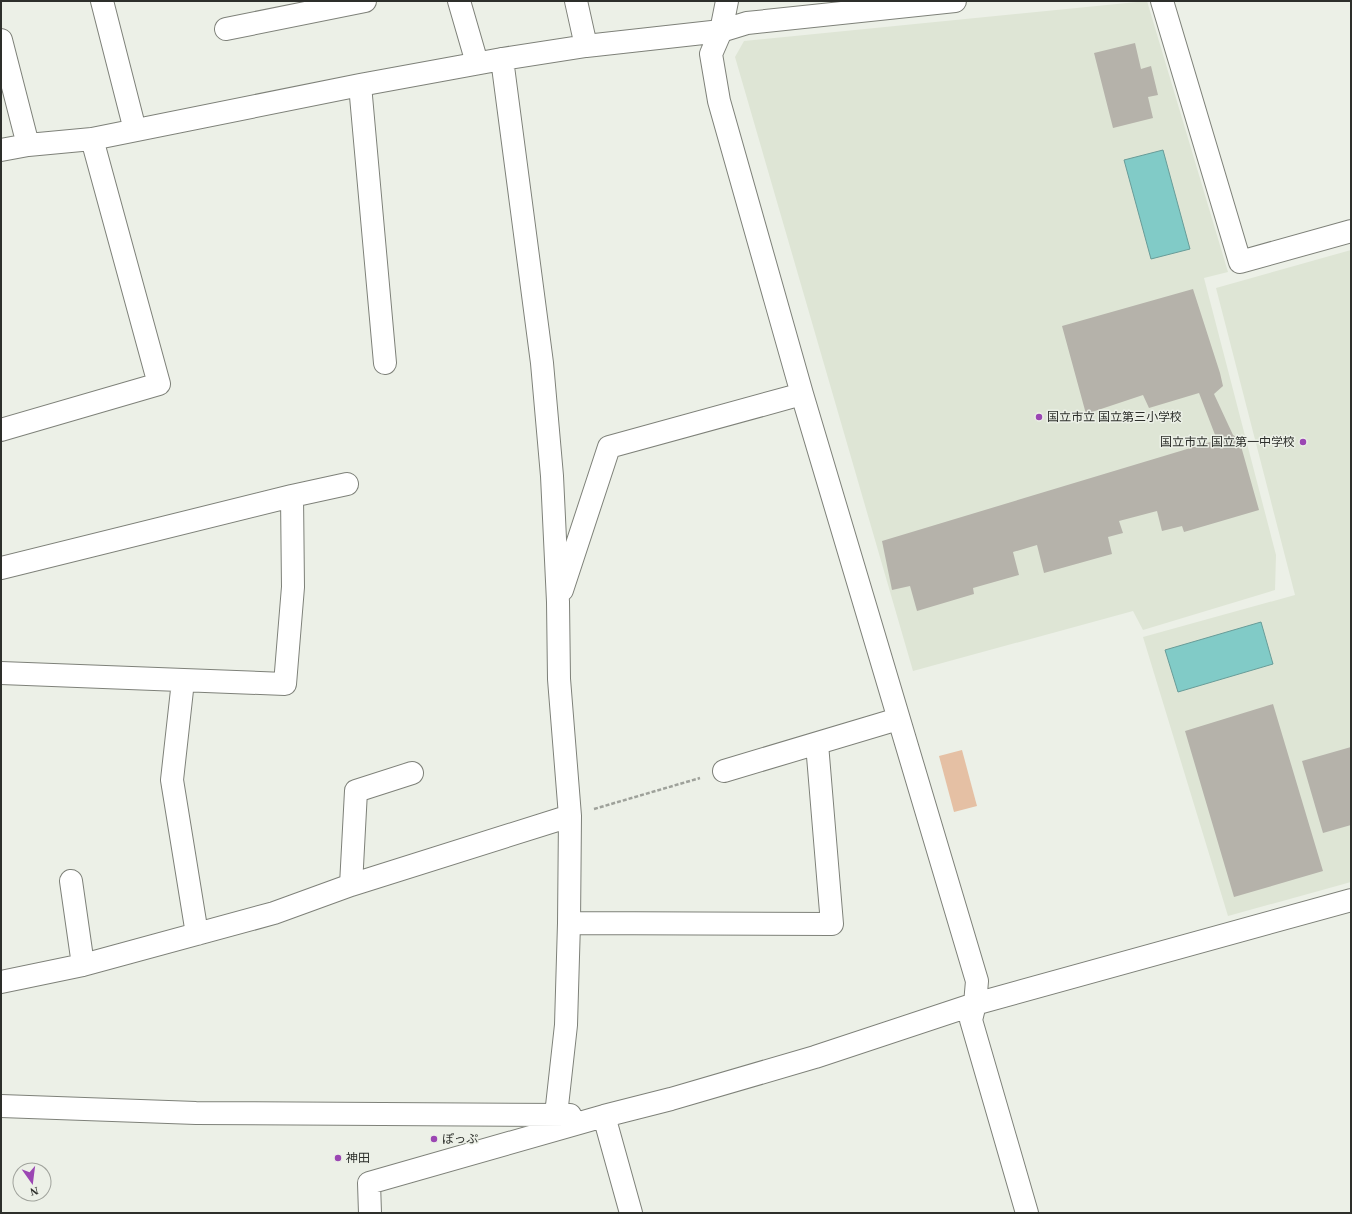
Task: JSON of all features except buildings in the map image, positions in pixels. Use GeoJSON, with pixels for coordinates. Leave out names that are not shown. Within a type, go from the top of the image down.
{"type":"FeatureCollection","features":[{"type":"Feature","properties":{"kind":"street"},"geometry":{"type":"LineString","coordinates":[[102,1],[135,130]]}},
{"type":"Feature","properties":{"kind":"street"},"geometry":{"type":"LineString","coordinates":[[226,29],[365,1]]}},
{"type":"Feature","properties":{"kind":"street"},"geometry":{"type":"LineString","coordinates":[[459,1],[477,63]]}},
{"type":"Feature","properties":{"kind":"street"},"geometry":{"type":"LineString","coordinates":[[576,1],[586,46]]}},
{"type":"Feature","properties":{"kind":"street"},"geometry":{"type":"LineString","coordinates":[[727,1],[721,31],[711,54],[719,101],[802,394],[977,981],[972,1020],[1027,1213]]}},
{"type":"Feature","properties":{"kind":"street"},"geometry":{"type":"LineString","coordinates":[[1,150],[28,145],[92,139],[360,85],[502,59],[586,46],[721,31],[747,23],[956,1]]}},
{"type":"Feature","properties":{"kind":"street"},"geometry":{"type":"LineString","coordinates":[[1162,1],[1240,262],[1351,231]]}},
{"type":"Feature","properties":{"kind":"street"},"geometry":{"type":"LineString","coordinates":[[1,40],[28,145]]}},
{"type":"Feature","properties":{"kind":"street"},"geometry":{"type":"LineString","coordinates":[[502,59],[542,363],[552,476],[560,679],[570,816],[570,923],[566,1025],[556,1115]]}},
{"type":"Feature","properties":{"kind":"street"},"geometry":{"type":"LineString","coordinates":[[360,85],[385,363]]}},
{"type":"Feature","properties":{"kind":"street"},"geometry":{"type":"LineString","coordinates":[[1,430],[159,384],[92,139]]}},
{"type":"Feature","properties":{"kind":"street"},"geometry":{"type":"LineString","coordinates":[[558,602],[609,447],[802,394]]}},
{"type":"Feature","properties":{"kind":"street"},"geometry":{"type":"LineString","coordinates":[[1,568],[292,496],[347,484]]}},
{"type":"Feature","properties":{"kind":"street"},"geometry":{"type":"LineString","coordinates":[[1,673],[285,684],[293,587],[292,496]]}},
{"type":"Feature","properties":{"kind":"street"},"geometry":{"type":"LineString","coordinates":[[183,681],[172,780],[197,934]]}},
{"type":"Feature","properties":{"kind":"street"},"geometry":{"type":"LineString","coordinates":[[724,771],[898,719]]}},
{"type":"Feature","properties":{"kind":"street"},"geometry":{"type":"LineString","coordinates":[[570,923],[832,924],[817,744]]}},
{"type":"Feature","properties":{"kind":"street"},"geometry":{"type":"LineString","coordinates":[[351,885],[356,791],[412,773]]}},
{"type":"Feature","properties":{"kind":"street"},"geometry":{"type":"LineString","coordinates":[[1,982],[83,964],[234,925],[274,913],[351,885],[570,816]]}},
{"type":"Feature","properties":{"kind":"street"},"geometry":{"type":"LineString","coordinates":[[71,881],[83,964]]}},
{"type":"Feature","properties":{"kind":"street"},"geometry":{"type":"LineString","coordinates":[[370,1213],[369,1183],[604,1116],[671,1099],[815,1057],[975,1004],[1351,900]]}},
{"type":"Feature","properties":{"kind":"street"},"geometry":{"type":"LineString","coordinates":[[1,1106],[196,1113],[604,1116]]}},
{"type":"Feature","properties":{"kind":"street"},"geometry":{"type":"LineString","coordinates":[[604,1116],[631,1213]]}},
{"type":"Feature","properties":{"kind":"path"},"geometry":{"type":"LineString","coordinates":[[570,816],[724,771]]}},
{"type":"Feature","properties":{"kind":"shaded area","name":"国立市立 国立第三小学校"},"geometry":{"type":"Polygon","coordinates":[[[1147,1],[1228,272],[1204,278],[1276,555],[1275,590],[1143,630],[1133,611],[913,671],[735,57],[744,41],[1147,1]]]}},
{"type":"Feature","properties":{"kind":"shaded area","name":"国立市立 国立第一中学校"},"geometry":{"type":"Polygon","coordinates":[[[1351,250],[1351,882],[1228,916],[1143,637],[1295,595],[1216,288],[1351,250]]]}},
{"type":"Feature","properties":{"kind":"shaded area"},"geometry":{"type":"Polygon","coordinates":[[[962,750],[977,806],[954,812],[939,756],[962,750]]]}},
{"type":"Feature","properties":{"kind":"water"},"geometry":{"type":"Polygon","coordinates":[[[1163,150],[1190,249],[1151,259],[1124,160],[1163,150]]]}},
{"type":"Feature","properties":{"kind":"water"},"geometry":{"type":"Polygon","coordinates":[[[1261,622],[1273,664],[1178,692],[1165,650],[1261,622]]]}},
{"type":"Feature","properties":{"kind":"place","name":"国立市立 国立第三小学校"},"geometry":{"type":"Point","coordinates":[1039,417]}},
{"type":"Feature","properties":{"kind":"place","name":"国立市立 国立第一中学校"},"geometry":{"type":"Point","coordinates":[1303,442]}},
{"type":"Feature","properties":{"kind":"place","name":"ぽっぷ"},"geometry":{"type":"Point","coordinates":[434,1139]}},
{"type":"Feature","properties":{"kind":"place","name":"神田"},"geometry":{"type":"Point","coordinates":[338,1158]}}]}
